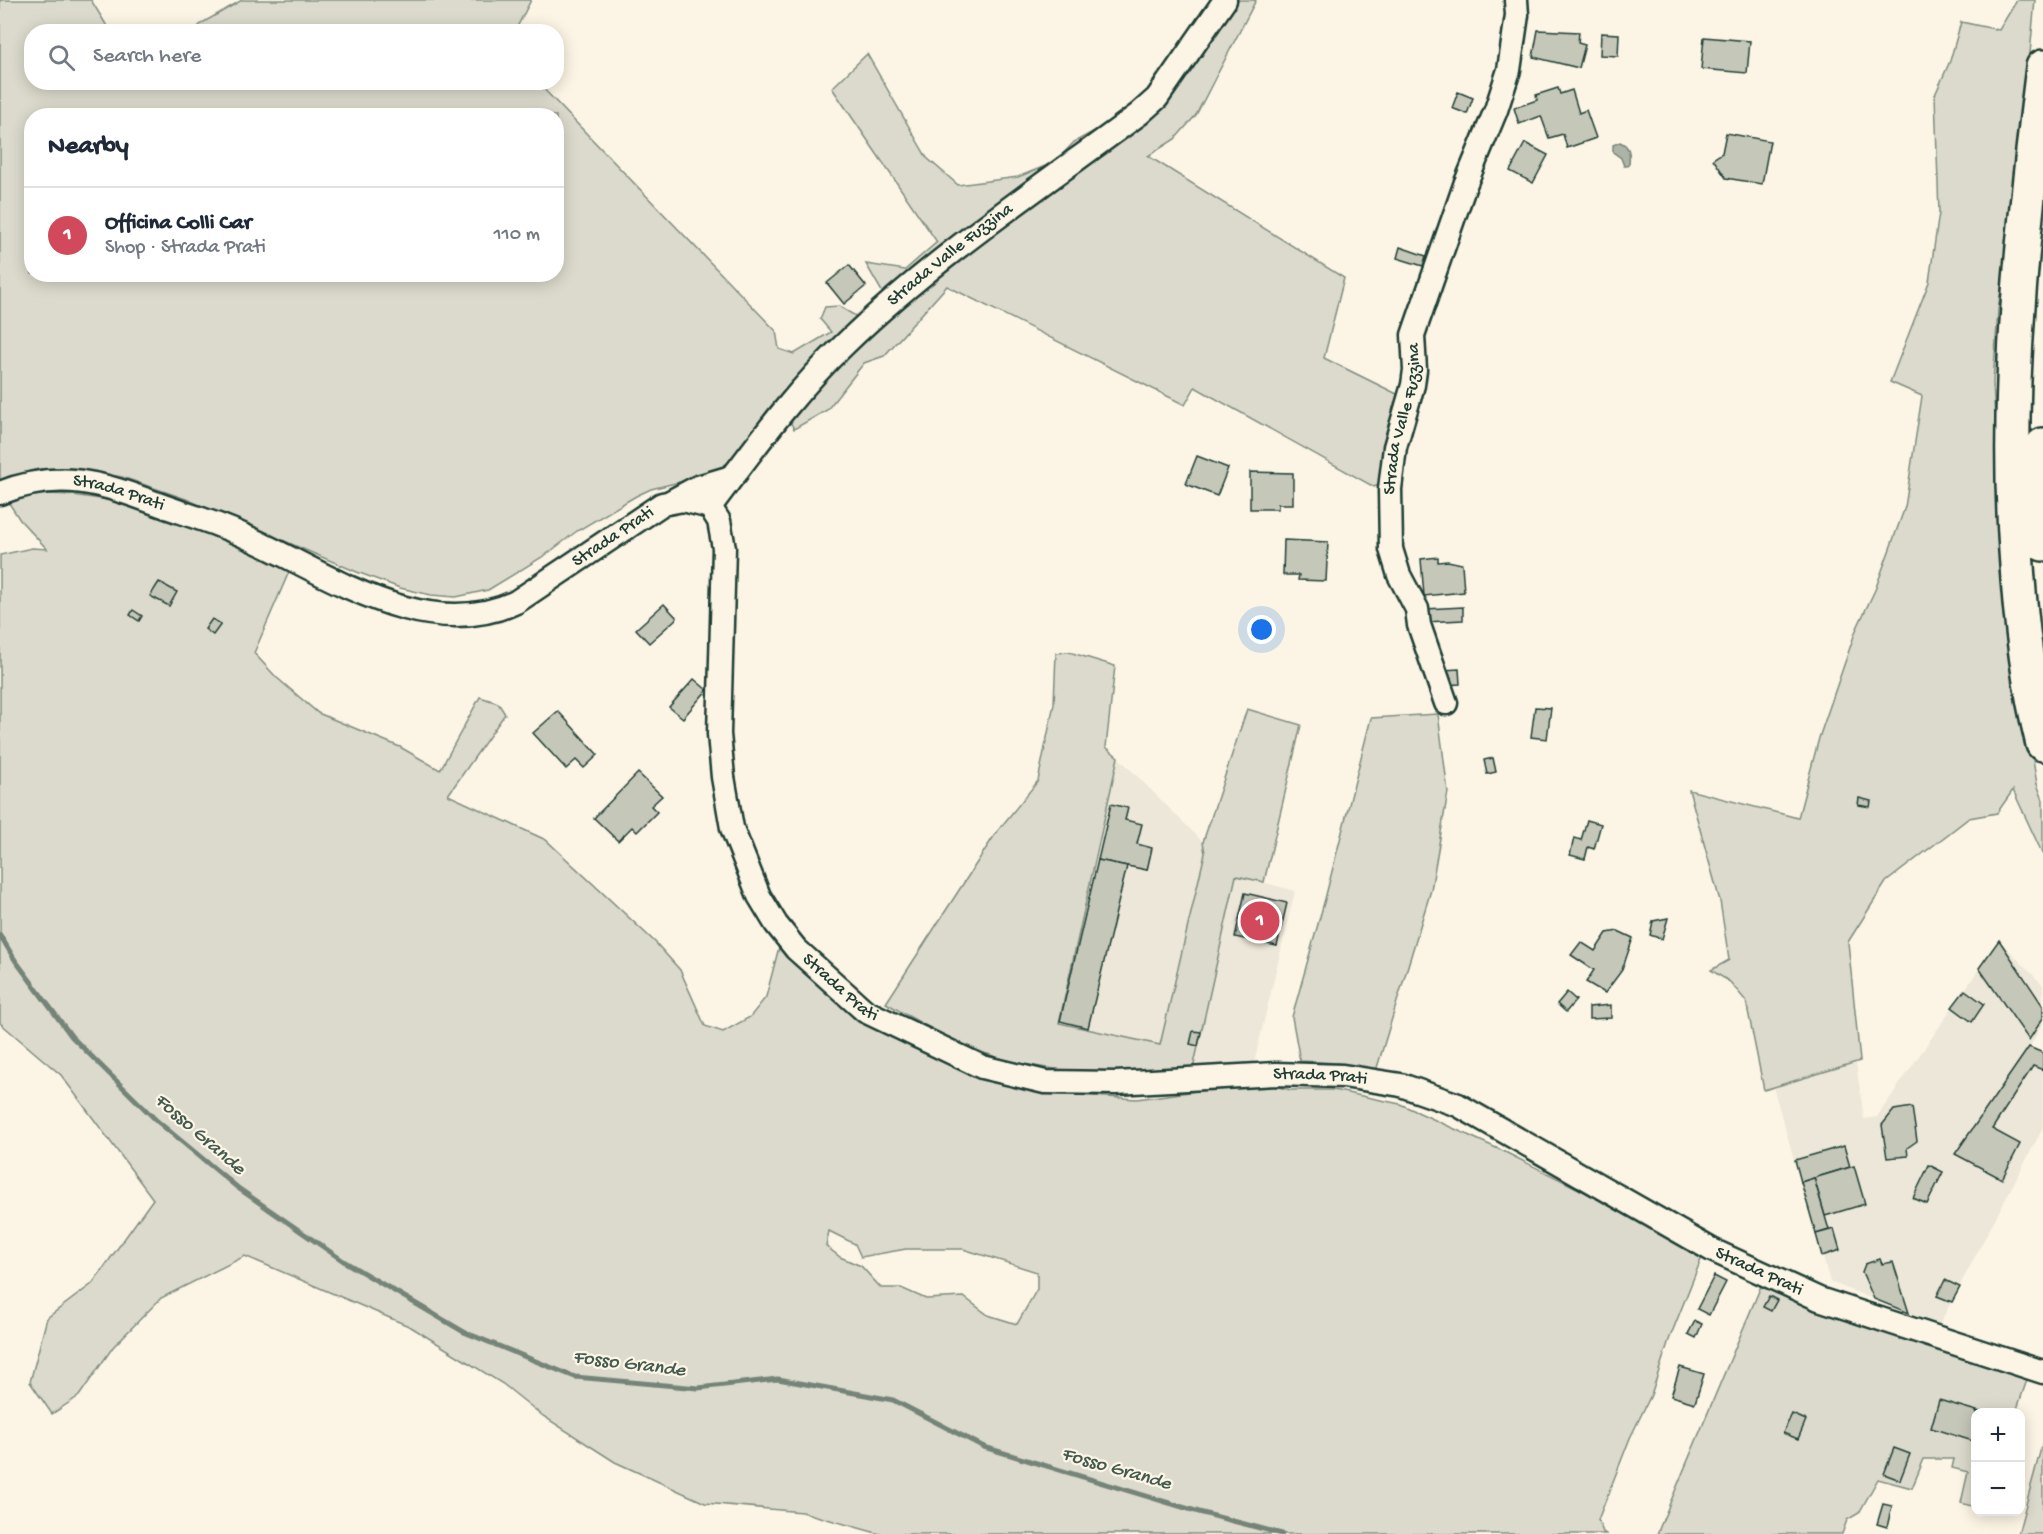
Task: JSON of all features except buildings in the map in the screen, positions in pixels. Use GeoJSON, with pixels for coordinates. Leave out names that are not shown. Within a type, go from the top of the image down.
{"type":"FeatureCollection","features":[{"type":"Feature","properties":{"kind":"highway"},"geometry":{"type":"LineString","coordinates":[[2043,68],[2024,224],[2014,353],[2012,447],[2013,512],[2021,618],[2026,658],[2043,744]]}},
{"type":"Feature","properties":{"kind":"highway"},"geometry":{"type":"LineString","coordinates":[[2043,445],[2043,544]]}},
{"type":"Feature","properties":{"kind":"street","name":"Strada Valle Fuzzina"},"geometry":{"type":"LineString","coordinates":[[710,507],[785,408],[845,344],[931,267],[1157,98],[1225,0]]}},
{"type":"Feature","properties":{"kind":"street","name":"Strada Valle Fuzzina"},"geometry":{"type":"LineString","coordinates":[[1446,703],[1419,626],[1417,609],[1399,575],[1391,549],[1390,489],[1395,447],[1413,385],[1415,370],[1413,335],[1417,319],[1509,70],[1517,15],[1516,0]]}},
{"type":"Feature","properties":{"kind":"street","name":"Strada Valle Fuzzina"},"geometry":{"type":"LineString","coordinates":[[724,548],[728,511],[736,473]]}},
{"type":"Feature","properties":{"kind":"street"},"geometry":{"type":"LineString","coordinates":[[672,501],[698,487],[728,478],[736,473]]}},
{"type":"Feature","properties":{"kind":"street","name":"Strada Prati"},"geometry":{"type":"LineString","coordinates":[[0,493],[23,484],[43,481],[84,481],[108,486],[231,530],[377,599],[406,609],[456,615],[503,608],[516,602],[647,513],[672,501],[698,503],[710,507],[719,521],[724,548],[719,734],[723,777],[732,828],[759,896],[776,924],[796,949],[865,1011],[982,1067],[1045,1082],[1116,1083],[1276,1074],[1343,1076],[1401,1085],[1458,1105],[1712,1250],[1819,1299],[2043,1372]]}},
{"type":"Feature","properties":{"kind":"shaded area"},"geometry":{"type":"Polygon","coordinates":[[[0,0],[91,0],[106,24],[24,24],[24,90],[545,90],[562,108],[24,108],[24,282],[564,282],[564,110],[776,331],[779,349],[794,354],[831,332],[820,319],[825,307],[840,306],[863,321],[888,302],[866,264],[905,270],[937,242],[832,88],[867,54],[927,158],[958,185],[1018,177],[1055,162],[1074,142],[1142,105],[1217,0],[1256,0],[1196,115],[1175,139],[1148,156],[1344,278],[1324,358],[1403,397],[1383,483],[1374,487],[1195,387],[1185,405],[947,286],[884,356],[864,363],[827,410],[794,429],[780,402],[724,471],[651,489],[636,496],[577,531],[547,554],[488,590],[456,597],[431,595],[400,588],[186,499],[122,477],[67,468],[38,469],[0,482],[0,0]]]}},
{"type":"Feature","properties":{"kind":"shaded area"},"geometry":{"type":"Polygon","coordinates":[[[242,0],[531,0],[519,24],[202,23],[242,0]]]}},
{"type":"Feature","properties":{"kind":"shaded area"},"geometry":{"type":"Polygon","coordinates":[[[2017,0],[2035,0],[2020,160],[1998,310],[1993,383],[1997,453],[2029,736],[2037,784],[2043,800],[2043,855],[2013,790],[1997,813],[1969,818],[1886,882],[1848,942],[1860,1061],[1764,1090],[1746,1001],[1730,982],[1711,970],[1729,960],[1720,901],[1689,790],[1798,818],[1819,738],[1856,630],[1875,590],[1905,507],[1922,396],[1890,382],[1929,282],[1939,213],[1935,95],[1950,61],[1961,22],[1999,30],[2017,0]]]}},
{"type":"Feature","properties":{"kind":"shaded area"},"geometry":{"type":"Polygon","coordinates":[[[1620,142],[1629,151],[1627,166],[1624,166],[1621,158],[1613,152],[1613,145],[1620,142]]]}},
{"type":"Feature","properties":{"kind":"shaded area"},"geometry":{"type":"Polygon","coordinates":[[[24,493],[72,495],[115,501],[245,544],[291,567],[254,653],[276,677],[318,713],[400,747],[440,770],[480,697],[498,703],[505,714],[448,795],[546,840],[655,942],[680,970],[705,1026],[723,1032],[750,1017],[766,997],[779,947],[828,993],[901,1038],[956,1067],[1031,1092],[1137,1099],[1227,1087],[1274,1086],[1291,1090],[1333,1090],[1400,1104],[1505,1152],[1704,1252],[1669,1340],[1651,1395],[1630,1438],[1598,1520],[1606,1534],[880,1534],[802,1512],[705,1503],[615,1462],[543,1416],[503,1384],[411,1327],[245,1256],[161,1298],[113,1347],[79,1396],[52,1414],[30,1382],[47,1318],[92,1284],[153,1199],[61,1075],[0,1023],[0,555],[32,548],[47,549],[20,520],[5,497],[24,493]],[[829,1231],[826,1246],[840,1257],[861,1266],[881,1288],[901,1288],[926,1299],[964,1297],[988,1315],[1017,1324],[1037,1289],[1037,1272],[963,1249],[906,1249],[861,1257],[855,1244],[829,1231]]]}},
{"type":"Feature","properties":{"kind":"shaded area"},"geometry":{"type":"Polygon","coordinates":[[[1069,652],[1115,666],[1106,747],[1118,757],[1059,1023],[1160,1045],[1205,853],[1203,842],[1247,709],[1301,725],[1264,882],[1236,876],[1193,1069],[1109,1072],[1052,1069],[1025,1064],[971,1048],[886,1003],[996,833],[1038,781],[1054,704],[1056,653],[1069,652]]]}},
{"type":"Feature","properties":{"kind":"shaded area"},"geometry":{"type":"Polygon","coordinates":[[[1438,714],[1448,792],[1431,890],[1376,1071],[1338,1063],[1300,1061],[1292,1017],[1371,718],[1438,714]]]}},
{"type":"Feature","properties":{"kind":"shaded area"},"geometry":{"type":"Polygon","coordinates":[[[1118,757],[1203,842],[1205,847],[1160,1045],[1058,1023],[1118,757]]]}},
{"type":"Feature","properties":{"kind":"shaded area"},"geometry":{"type":"Polygon","coordinates":[[[1236,875],[1295,891],[1254,1063],[1193,1069],[1236,875]]]}},
{"type":"Feature","properties":{"kind":"shaded area"},"geometry":{"type":"Polygon","coordinates":[[[1999,940],[2043,985],[2043,1023],[2030,1047],[2043,1053],[2043,1128],[1939,1325],[1830,1282],[1773,1087],[1856,1062],[1864,1119],[1877,1117],[1999,940]]]}},
{"type":"Feature","properties":{"kind":"shaded area"},"geometry":{"type":"Polygon","coordinates":[[[1764,1279],[2028,1377],[2017,1408],[1971,1408],[1971,1506],[1961,1503],[1968,1472],[1952,1468],[1954,1459],[1924,1459],[1912,1488],[1878,1479],[1859,1513],[1847,1520],[1842,1534],[1657,1534],[1764,1279]]]}},
{"type":"Feature","properties":{"kind":"shaded area"},"geometry":{"type":"Polygon","coordinates":[[[2043,1441],[2043,1534],[2018,1534],[2023,1516],[2025,1516],[2025,1508],[2043,1441]]]}},
{"type":"Feature","properties":{"kind":"waterway","name":"Fosso Grande"},"geometry":{"type":"LineString","coordinates":[[0,935],[15,960],[72,1037],[157,1121],[238,1188],[345,1262],[464,1332],[575,1377],[698,1388],[778,1379],[893,1400],[984,1447],[1199,1512],[1282,1534]]}},
{"type":"Feature","properties":{"kind":"place","name":"Officina Colli Car"},"geometry":{"type":"Point","coordinates":[1260,921]}}]}
